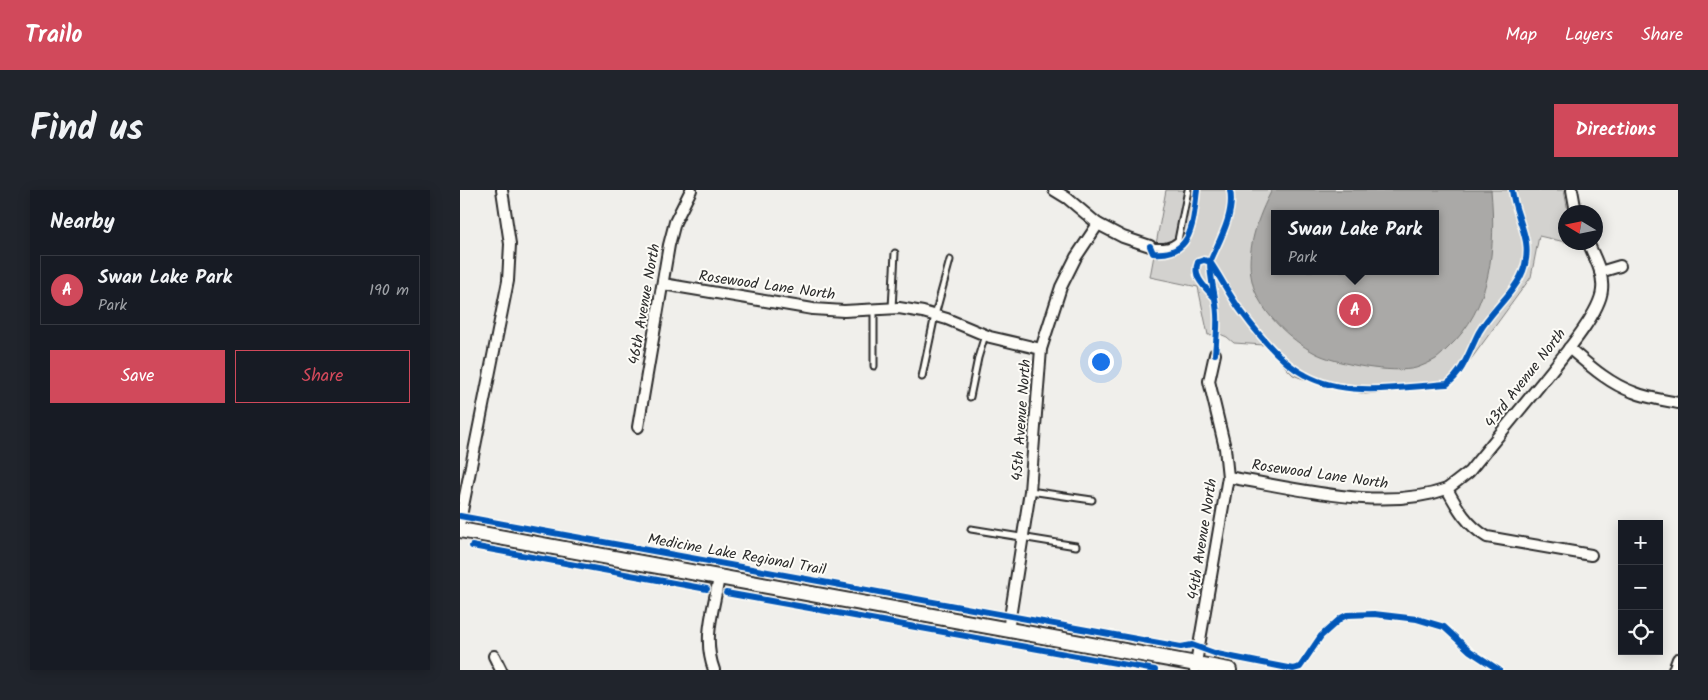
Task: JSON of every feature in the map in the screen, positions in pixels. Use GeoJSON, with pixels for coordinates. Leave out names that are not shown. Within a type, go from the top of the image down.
{"type":"FeatureCollection","features":[{"type":"Feature","properties":{"kind":"main road"},"geometry":{"type":"LineString","coordinates":[[460,530],[1008,630],[1196,667],[1229,670]]}},
{"type":"Feature","properties":{"kind":"street"},"geometry":{"type":"LineString","coordinates":[[460,521],[464,474],[504,304],[510,244],[502,190]]}},
{"type":"Feature","properties":{"kind":"street","name":"46th Avenue North"},"geometry":{"type":"LineString","coordinates":[[638,427],[669,245],[675,222],[691,190]]}},
{"type":"Feature","properties":{"kind":"street"},"geometry":{"type":"LineString","coordinates":[[1054,190],[1067,198],[1098,224],[1123,237],[1150,246]]}},
{"type":"Feature","properties":{"kind":"street"},"geometry":{"type":"LineString","coordinates":[[1572,190],[1575,205]]}},
{"type":"Feature","properties":{"kind":"street","name":"45th Avenue North"},"geometry":{"type":"LineString","coordinates":[[1008,630],[1030,491],[1041,349],[1061,287],[1076,257],[1098,224]]}},
{"type":"Feature","properties":{"kind":"street","name":"43rd Avenue North"},"geometry":{"type":"LineString","coordinates":[[1447,489],[1469,472],[1569,348],[1596,309],[1602,289],[1600,272],[1591,250]]}},
{"type":"Feature","properties":{"kind":"street"},"geometry":{"type":"LineString","coordinates":[[1600,272],[1620,266]]}},
{"type":"Feature","properties":{"kind":"street","name":"Rosewood Lane North"},"geometry":{"type":"LineString","coordinates":[[663,284],[813,309],[844,311],[892,309],[915,311],[947,319],[985,335],[1041,349]]}},
{"type":"Feature","properties":{"kind":"street"},"geometry":{"type":"LineString","coordinates":[[1569,348],[1600,374],[1617,385],[1634,393],[1678,402]]}},
{"type":"Feature","properties":{"kind":"street","name":"44th Avenue North"},"geometry":{"type":"LineString","coordinates":[[1196,667],[1228,477],[1225,448],[1209,381],[1215,354]]}},
{"type":"Feature","properties":{"kind":"street","name":"Rosewood Lane North"},"geometry":{"type":"LineString","coordinates":[[1228,477],[1324,493],[1390,499],[1430,495],[1447,489]]}},
{"type":"Feature","properties":{"kind":"street"},"geometry":{"type":"LineString","coordinates":[[1447,489],[1467,522],[1487,537],[1591,555]]}},
{"type":"Feature","properties":{"kind":"street"},"geometry":{"type":"LineString","coordinates":[[714,670],[709,658],[708,640],[719,577]]}},
{"type":"Feature","properties":{"kind":"street"},"geometry":{"type":"LineString","coordinates":[[494,656],[501,670]]}},
{"type":"Feature","properties":{"kind":"street"},"geometry":{"type":"LineString","coordinates":[[1674,670],[1678,659]]}},
{"type":"Feature","properties":{"kind":"lane"},"geometry":{"type":"LineString","coordinates":[[1150,246],[1163,247],[1172,245],[1178,240],[1188,190]]}},
{"type":"Feature","properties":{"kind":"lane"},"geometry":{"type":"LineString","coordinates":[[892,309],[895,253]]}},
{"type":"Feature","properties":{"kind":"lane"},"geometry":{"type":"LineString","coordinates":[[922,376],[935,315],[950,260]]}},
{"type":"Feature","properties":{"kind":"lane"},"geometry":{"type":"LineString","coordinates":[[874,309],[874,366]]}},
{"type":"Feature","properties":{"kind":"lane"},"geometry":{"type":"LineString","coordinates":[[970,397],[985,335]]}},
{"type":"Feature","properties":{"kind":"lane"},"geometry":{"type":"LineString","coordinates":[[1030,491],[1092,500]]}},
{"type":"Feature","properties":{"kind":"lane"},"geometry":{"type":"LineString","coordinates":[[971,529],[1076,546]]}},
{"type":"Feature","properties":{"kind":"shaded area"},"geometry":{"type":"Polygon","coordinates":[[[1166,190],[1564,190],[1567,205],[1558,205],[1558,240],[1539,236],[1531,277],[1458,377],[1447,387],[1365,394],[1335,388],[1293,375],[1264,345],[1234,343],[1220,334],[1208,335],[1198,287],[1150,277],[1166,190]]]}},
{"type":"Feature","properties":{"kind":"shaded area"},"geometry":{"type":"Polygon","coordinates":[[[1272,190],[1491,190],[1493,233],[1488,275],[1474,314],[1463,332],[1434,360],[1406,370],[1380,369],[1336,361],[1315,353],[1295,340],[1276,323],[1261,303],[1255,292],[1250,270],[1254,234],[1272,190]]]}},
{"type":"Feature","properties":{"kind":"cycle path"},"geometry":{"type":"LineString","coordinates":[[1150,246],[1153,253],[1166,253],[1177,249],[1184,243],[1192,224],[1197,190]]}},
{"type":"Feature","properties":{"kind":"cycle path"},"geometry":{"type":"LineString","coordinates":[[1230,190],[1231,199],[1228,218],[1210,262],[1233,299],[1262,337],[1287,363],[1305,375],[1321,382],[1338,387],[1356,389],[1393,389],[1447,384],[1458,373],[1479,332],[1512,291],[1524,269],[1526,242],[1512,190]]}},
{"type":"Feature","properties":{"kind":"cycle path"},"geometry":{"type":"LineString","coordinates":[[1214,297],[1198,277],[1198,262],[1204,260],[1210,262],[1217,314],[1215,354]]}},
{"type":"Feature","properties":{"kind":"cycle path","name":"Medicine Lake Regional Trail"},"geometry":{"type":"LineString","coordinates":[[460,516],[1181,647],[1192,645],[1217,654],[1293,669],[1300,667],[1321,636],[1347,615],[1374,614],[1417,619],[1444,627],[1470,651],[1499,670]]}},
{"type":"Feature","properties":{"kind":"cycle path"},"geometry":{"type":"LineString","coordinates":[[472,546],[707,589]]}},
{"type":"Feature","properties":{"kind":"cycle path"},"geometry":{"type":"LineString","coordinates":[[726,593],[1155,670]]}},
{"type":"Feature","properties":{"kind":"place","name":"Swan Lake Park"},"geometry":{"type":"Point","coordinates":[1355,310]}}]}
